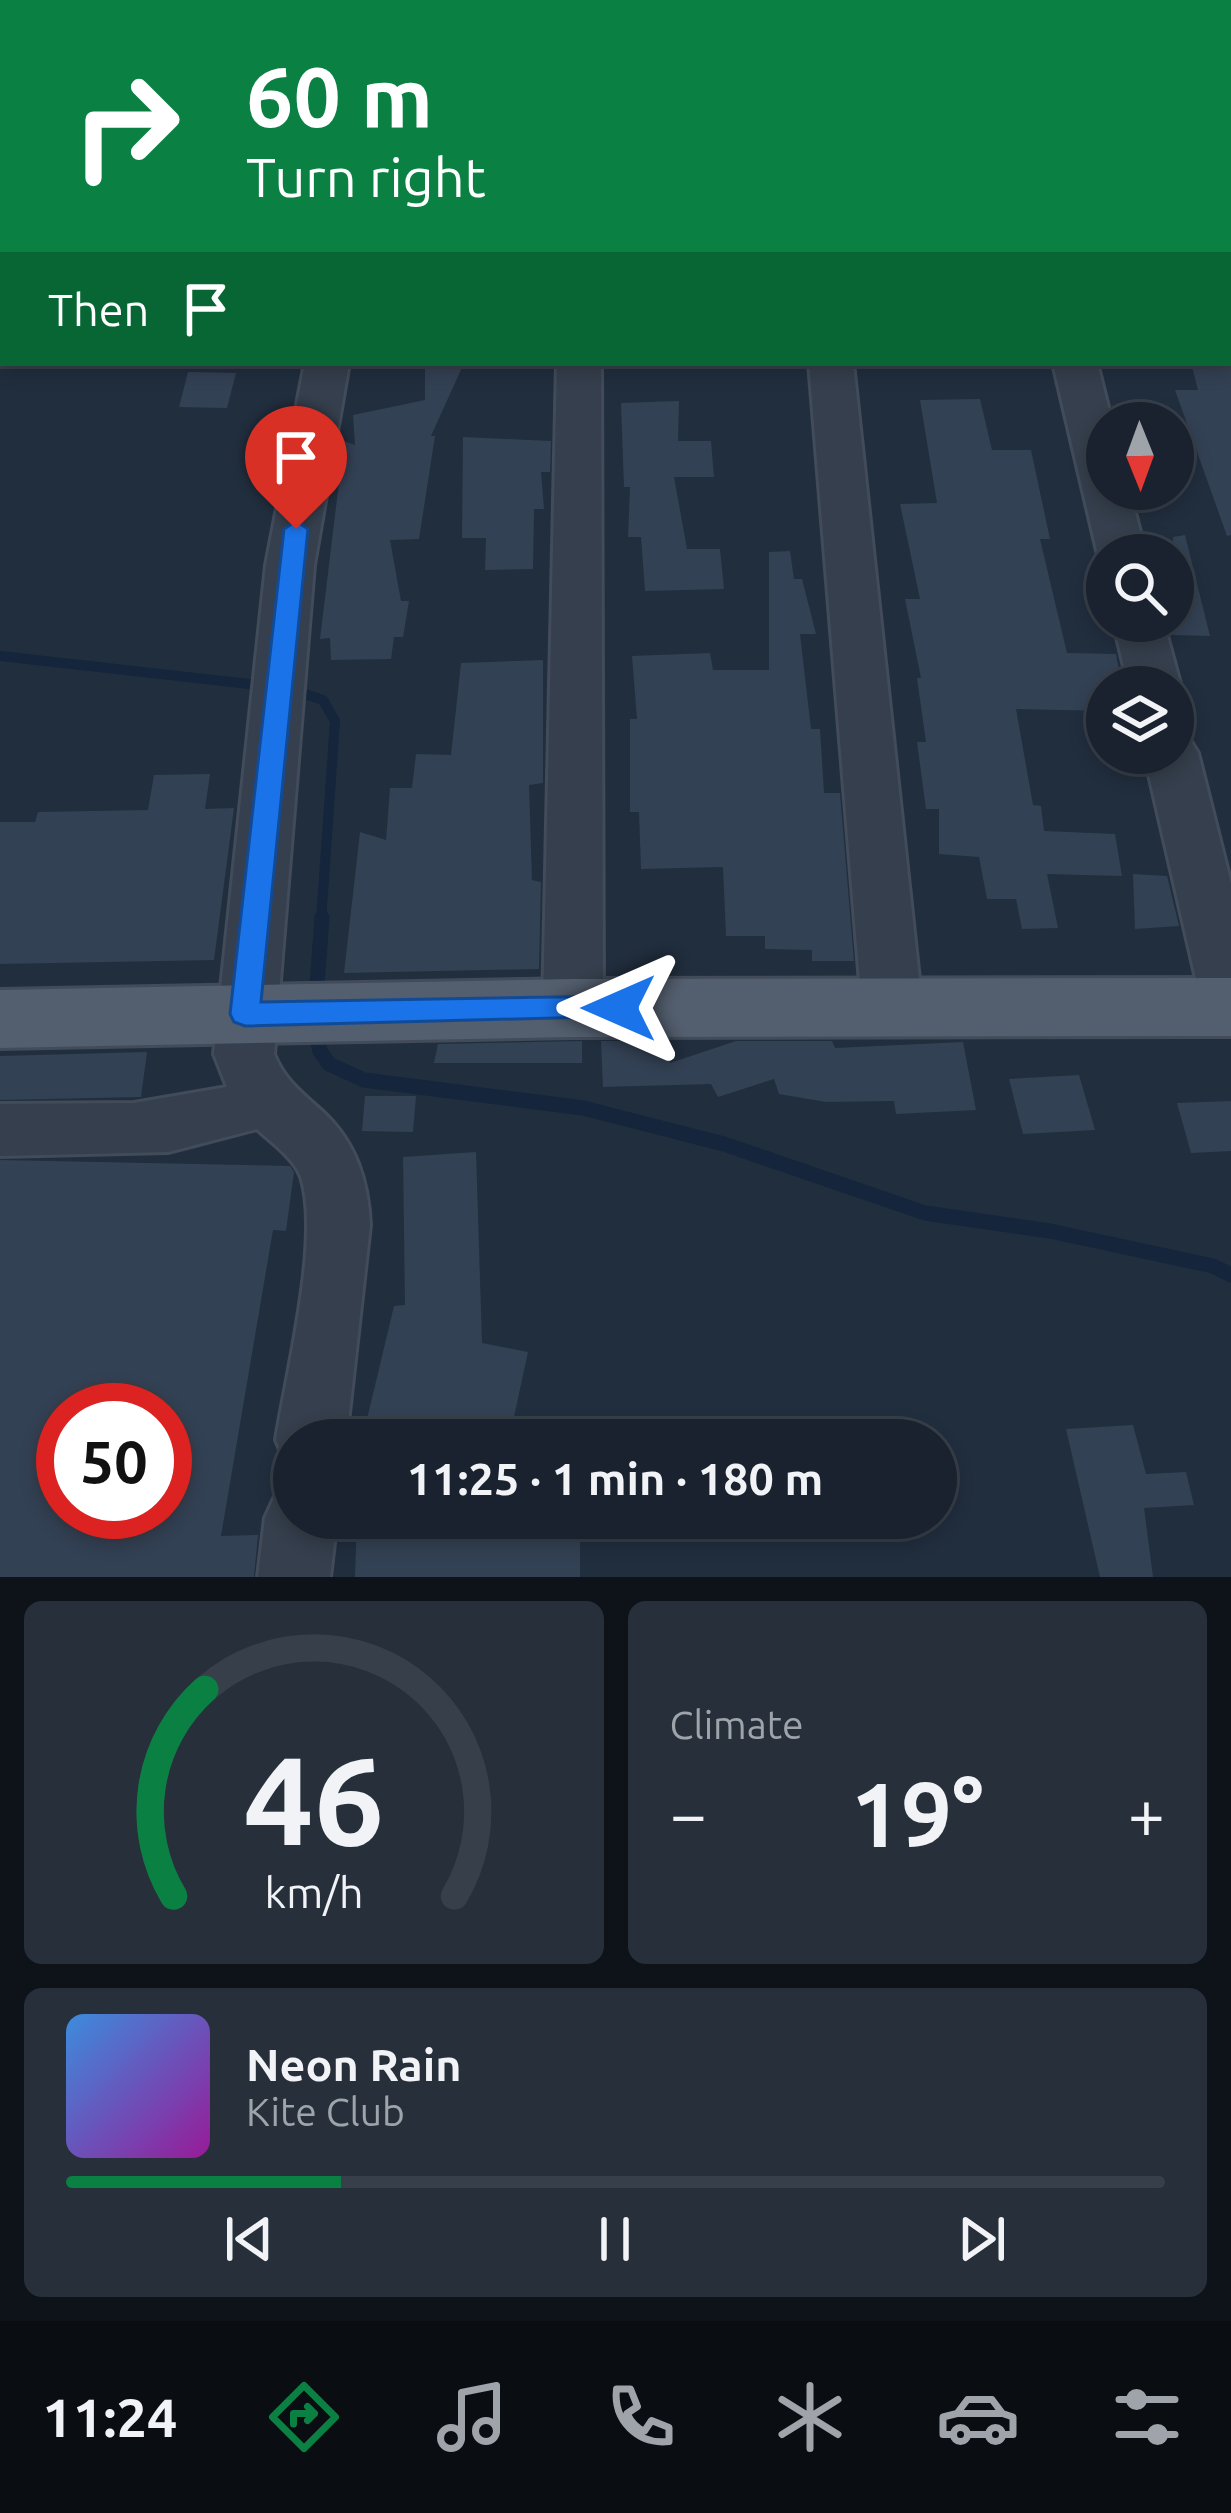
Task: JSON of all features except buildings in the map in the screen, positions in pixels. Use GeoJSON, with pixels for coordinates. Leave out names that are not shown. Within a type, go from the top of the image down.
{"type":"FeatureCollection","features":[{"type":"Feature","properties":{"kind":"main road"},"geometry":{"type":"LineString","coordinates":[[0,1019],[573,1008],[1231,1004]]}},
{"type":"Feature","properties":{"kind":"street"},"geometry":{"type":"LineString","coordinates":[[313,1419],[338,1212],[333,1173],[316,1145],[263,1099],[250,1079],[244,1054],[261,1014],[273,719],[290,565],[327,366]]}},
{"type":"Feature","properties":{"kind":"street"},"geometry":{"type":"LineString","coordinates":[[573,1008],[579,366]]}},
{"type":"Feature","properties":{"kind":"street"},"geometry":{"type":"LineString","coordinates":[[831,366],[892,1007]]}},
{"type":"Feature","properties":{"kind":"street"},"geometry":{"type":"LineString","coordinates":[[1077,366],[1117,534]]}},
{"type":"Feature","properties":{"kind":"street"},"geometry":{"type":"LineString","coordinates":[[1176,774],[1231,1004]]}},
{"type":"Feature","properties":{"kind":"street"},"geometry":{"type":"LineString","coordinates":[[0,1130],[197,1124],[231,1115],[263,1099]]}},
{"type":"Feature","properties":{"kind":"street"},"geometry":{"type":"LineString","coordinates":[[293,1577],[298,1539]]}},
{"type":"Feature","properties":{"kind":"waterway"},"geometry":{"type":"LineString","coordinates":[[0,656],[267,686]]}},
{"type":"Feature","properties":{"kind":"waterway"},"geometry":{"type":"LineString","coordinates":[[293,690],[323,700],[335,721],[321,921]]}},
{"type":"Feature","properties":{"kind":"waterway"},"geometry":{"type":"LineString","coordinates":[[316,998],[322,918]]}},
{"type":"Feature","properties":{"kind":"waterway"},"geometry":{"type":"LineString","coordinates":[[315,1031],[329,1064],[364,1080],[583,1108],[724,1144],[925,1213],[1050,1231],[1213,1266],[1231,1275]]}},
{"type":"Feature","properties":{"kind":"route"},"geometry":{"type":"LineString","coordinates":[[296,529],[245,1014],[619,1008]]}}]}
